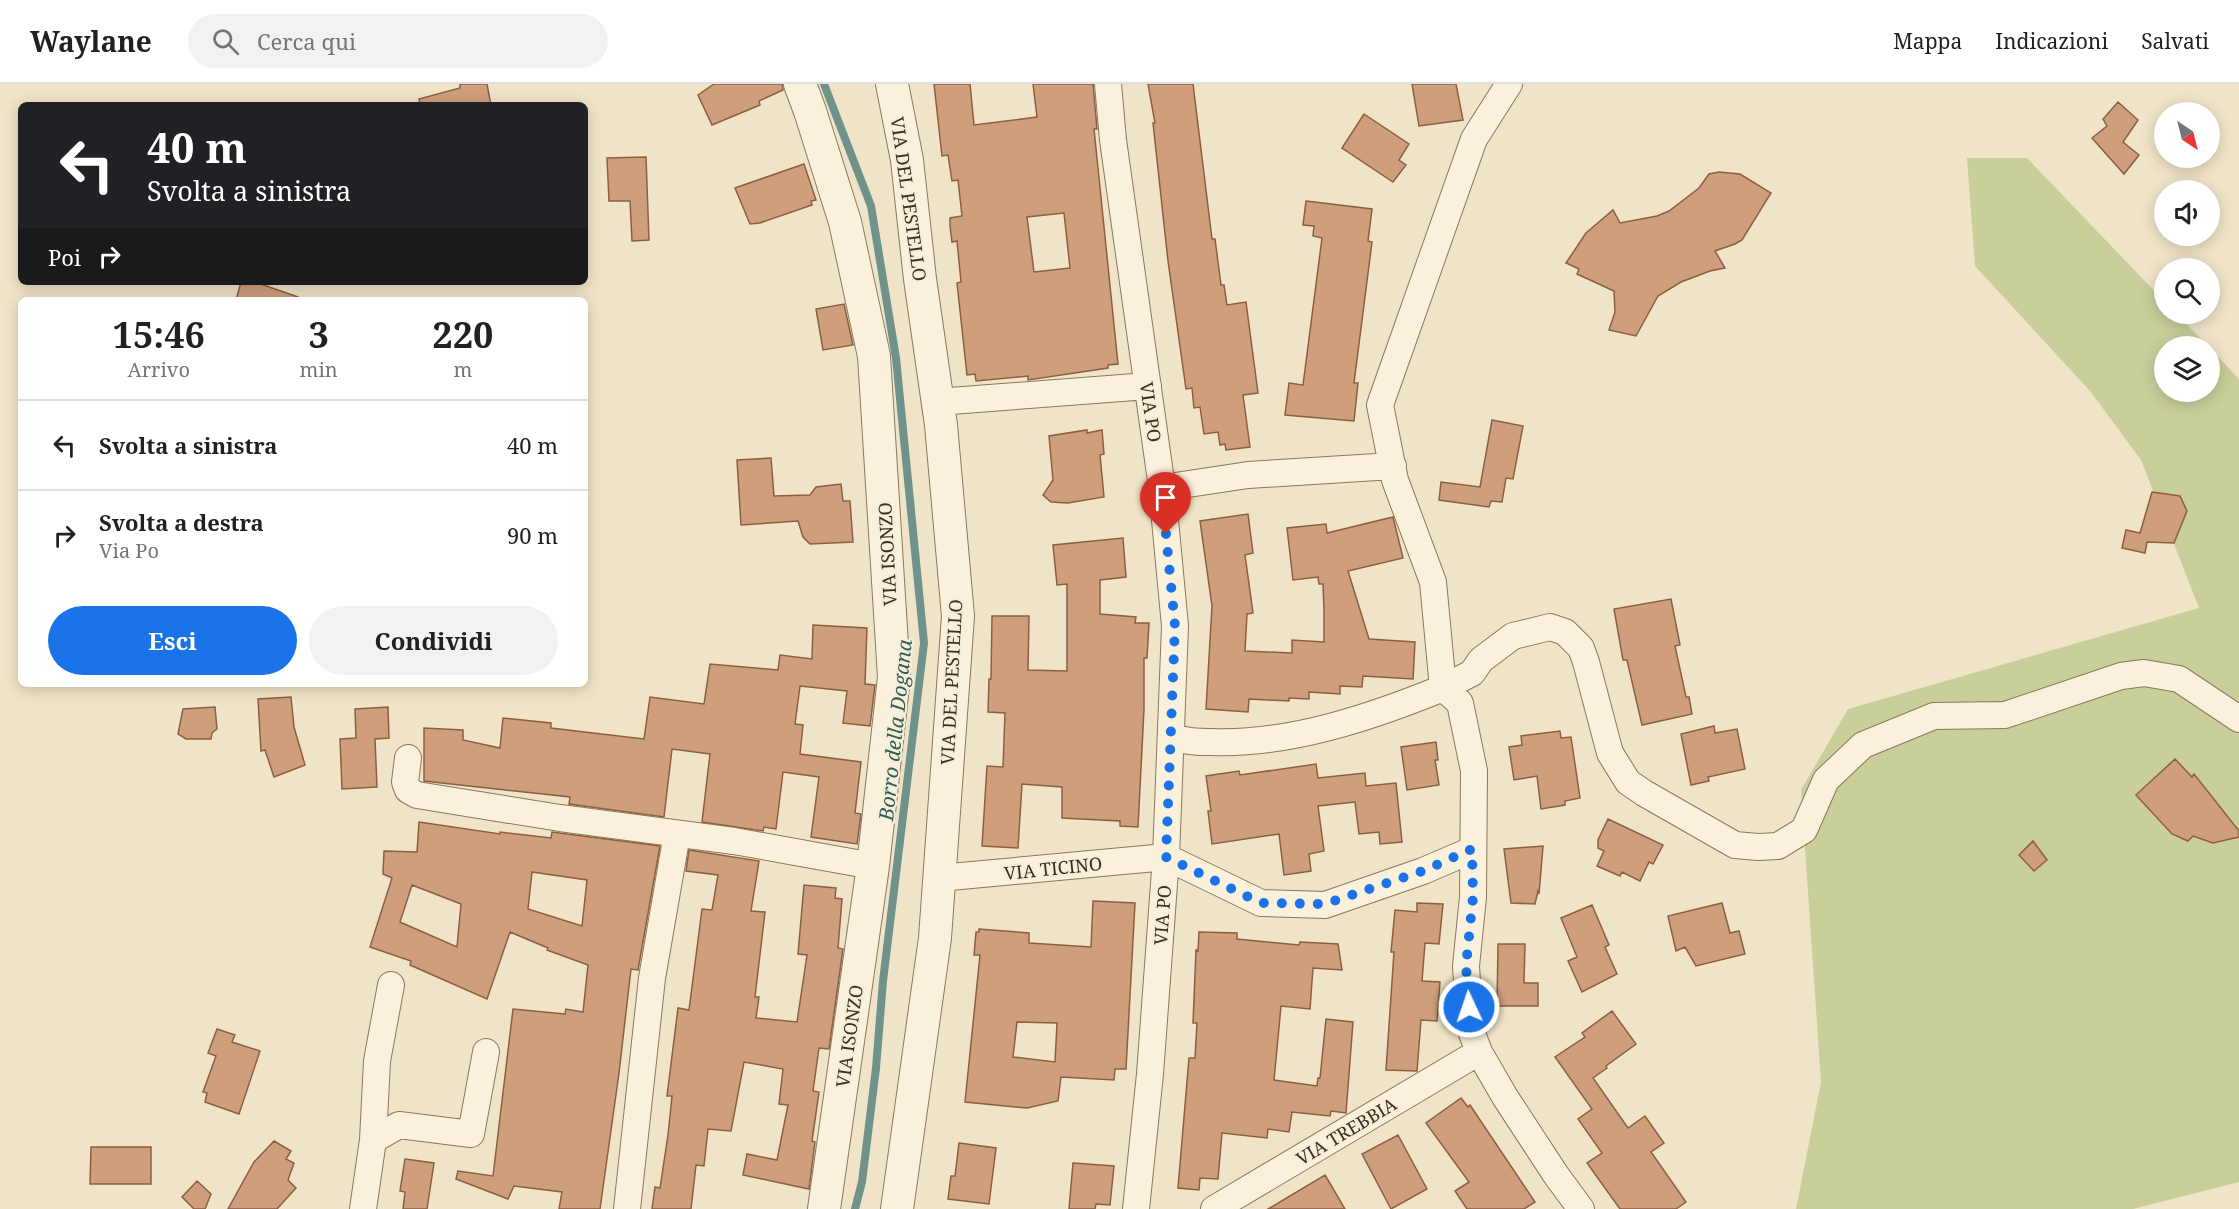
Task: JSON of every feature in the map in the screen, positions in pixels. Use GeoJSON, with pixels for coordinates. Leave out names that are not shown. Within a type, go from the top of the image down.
{"type":"FeatureCollection","features":[{"type":"Feature","properties":{"kind":"street","name":"VIA ISONZO"},"geometry":{"type":"LineString","coordinates":[[800,84],[845,222],[874,356],[894,678],[873,866],[824,1209]]}},
{"type":"Feature","properties":{"kind":"street","name":"VIA DEL PESTELLO"},"geometry":{"type":"LineString","coordinates":[[892,84],[907,160],[937,402],[958,616],[935,938],[897,1209]]}},
{"type":"Feature","properties":{"kind":"street","name":"VIA PO"},"geometry":{"type":"LineString","coordinates":[[1108,84],[1113,140],[1162,488],[1175,626],[1166,857],[1150,1074],[1136,1209]]}},
{"type":"Feature","properties":{"kind":"street"},"geometry":{"type":"LineString","coordinates":[[1509,84],[1474,139],[1380,405],[1395,480],[1433,582],[1443,688],[1460,703],[1474,771],[1473,897],[1466,966],[1470,1028],[1479,1052],[1511,1107],[1581,1209]]}},
{"type":"Feature","properties":{"kind":"street"},"geometry":{"type":"LineString","coordinates":[[937,402],[1148,386]]}},
{"type":"Feature","properties":{"kind":"street"},"geometry":{"type":"LineString","coordinates":[[1162,488],[1248,475],[1392,466]]}},
{"type":"Feature","properties":{"kind":"street"},"geometry":{"type":"LineString","coordinates":[[1172,736],[1183,741],[1233,743],[1263,741],[1367,716],[1443,688],[1472,673],[1481,660],[1513,636],[1551,627],[1565,632],[1581,648],[1610,753],[1628,782],[1735,845],[1758,848],[1778,846],[1804,830],[1826,780],[1863,745],[1934,716],[2005,715],[2121,676],[2144,673],[2179,680],[2239,719]]}},
{"type":"Feature","properties":{"kind":"street"},"geometry":{"type":"LineString","coordinates":[[408,758],[405,782],[408,790],[417,795],[734,841],[873,866]]}},
{"type":"Feature","properties":{"kind":"street"},"geometry":{"type":"LineString","coordinates":[[627,1209],[652,978],[677,834]]}},
{"type":"Feature","properties":{"kind":"street"},"geometry":{"type":"LineString","coordinates":[[1166,857],[1261,903],[1325,904],[1423,871],[1472,849]]}},
{"type":"Feature","properties":{"kind":"street","name":"VIA TICINO"},"geometry":{"type":"LineString","coordinates":[[939,878],[1166,857]]}},
{"type":"Feature","properties":{"kind":"street"},"geometry":{"type":"LineString","coordinates":[[363,1209],[373,1140],[377,1061],[391,985]]}},
{"type":"Feature","properties":{"kind":"street"},"geometry":{"type":"LineString","coordinates":[[373,1140],[399,1125],[471,1134],[486,1052]]}},
{"type":"Feature","properties":{"kind":"street","name":"VIA TREBBIA"},"geometry":{"type":"LineString","coordinates":[[1214,1209],[1479,1052]]}},
{"type":"Feature","properties":{"kind":"green space"},"geometry":{"type":"Polygon","coordinates":[[[1967,158],[2027,158],[2154,291],[2154,324],[2186,324],[2198,336],[2154,336],[2154,402],[2220,402],[2220,359],[2239,379],[2239,1182],[2133,1209],[1796,1209],[1821,1082],[1801,790],[1848,709],[2199,608],[2141,460],[2090,391],[1975,266],[1967,158]]]}},
{"type":"Feature","properties":{"kind":"building"},"geometry":{"type":"Polygon","coordinates":[[[460,84],[487,84],[490,102],[420,102],[419,99],[460,88],[460,84]]]}},
{"type":"Feature","properties":{"kind":"building"},"geometry":{"type":"Polygon","coordinates":[[[714,84],[782,84],[783,90],[759,101],[760,105],[712,125],[698,95],[714,84]]]}},
{"type":"Feature","properties":{"kind":"building"},"geometry":{"type":"Polygon","coordinates":[[[934,84],[970,84],[974,125],[1037,117],[1033,84],[1093,84],[1097,129],[1094,129],[1118,364],[1108,365],[1108,368],[1028,380],[1028,376],[976,381],[975,374],[967,375],[957,283],[961,282],[957,241],[952,242],[950,226],[950,218],[962,216],[958,180],[952,181],[948,155],[942,156],[934,84]],[[1064,213],[1027,217],[1034,272],[1070,268],[1064,213]]]}},
{"type":"Feature","properties":{"kind":"building"},"geometry":{"type":"Polygon","coordinates":[[[1148,84],[1193,84],[1212,239],[1215,239],[1221,285],[1224,285],[1227,305],[1246,302],[1258,393],[1243,395],[1250,447],[1226,450],[1225,444],[1220,445],[1218,432],[1204,434],[1200,407],[1194,408],[1192,388],[1186,389],[1168,261],[1153,123],[1155,123],[1148,84]]]}},
{"type":"Feature","properties":{"kind":"building"},"geometry":{"type":"Polygon","coordinates":[[[1412,84],[1456,84],[1463,120],[1419,126],[1412,84]]]}},
{"type":"Feature","properties":{"kind":"building"},"geometry":{"type":"Polygon","coordinates":[[[2118,102],[2138,120],[2123,142],[2139,155],[2124,174],[2092,138],[2107,126],[2103,119],[2118,102]]]}},
{"type":"Feature","properties":{"kind":"building"},"geometry":{"type":"Polygon","coordinates":[[[1364,114],[1409,144],[1399,160],[1406,165],[1393,182],[1342,148],[1364,114]]]}},
{"type":"Feature","properties":{"kind":"building"},"geometry":{"type":"Polygon","coordinates":[[[646,157],[649,240],[632,241],[630,201],[609,201],[607,158],[646,157]]]}},
{"type":"Feature","properties":{"kind":"building"},"geometry":{"type":"Polygon","coordinates":[[[804,164],[816,200],[811,201],[812,205],[760,223],[750,224],[735,188],[804,164]]]}},
{"type":"Feature","properties":{"kind":"building"},"geometry":{"type":"Polygon","coordinates":[[[1719,172],[1740,174],[1771,193],[1742,240],[1715,251],[1725,268],[1681,282],[1658,296],[1636,336],[1609,330],[1615,312],[1614,291],[1577,274],[1579,269],[1566,263],[1586,233],[1613,210],[1620,223],[1657,216],[1669,211],[1699,188],[1709,174],[1719,172]]]}},
{"type":"Feature","properties":{"kind":"building"},"geometry":{"type":"Polygon","coordinates":[[[1306,201],[1372,209],[1368,241],[1372,242],[1354,383],[1358,383],[1354,421],[1285,415],[1289,383],[1303,385],[1322,238],[1313,236],[1314,226],[1303,225],[1306,201]]]}},
{"type":"Feature","properties":{"kind":"building"},"geometry":{"type":"Polygon","coordinates":[[[240,285],[264,285],[298,297],[237,297],[240,285]]]}},
{"type":"Feature","properties":{"kind":"building"},"geometry":{"type":"Polygon","coordinates":[[[844,304],[853,345],[823,350],[816,309],[844,304]]]}},
{"type":"Feature","properties":{"kind":"building"},"geometry":{"type":"Polygon","coordinates":[[[1492,420],[1523,426],[1513,479],[1506,478],[1502,502],[1491,501],[1489,507],[1439,500],[1441,482],[1480,487],[1492,420]]]}},
{"type":"Feature","properties":{"kind":"building"},"geometry":{"type":"Polygon","coordinates":[[[1087,430],[1087,433],[1102,430],[1104,454],[1100,455],[1104,497],[1068,503],[1051,502],[1043,495],[1053,480],[1049,436],[1087,430]]]}},
{"type":"Feature","properties":{"kind":"building"},"geometry":{"type":"Polygon","coordinates":[[[771,458],[774,496],[810,495],[816,487],[841,484],[843,501],[850,501],[853,542],[810,544],[803,537],[798,521],[741,525],[737,460],[771,458]]]}},
{"type":"Feature","properties":{"kind":"building"},"geometry":{"type":"Polygon","coordinates":[[[2152,492],[2180,496],[2187,511],[2174,543],[2147,542],[2145,553],[2122,548],[2126,530],[2140,533],[2152,492]]]}},
{"type":"Feature","properties":{"kind":"building"},"geometry":{"type":"Polygon","coordinates":[[[1248,514],[1253,553],[1245,555],[1253,613],[1247,614],[1245,651],[1292,653],[1292,640],[1324,642],[1323,584],[1319,584],[1318,577],[1293,580],[1287,528],[1326,524],[1327,533],[1393,517],[1403,558],[1348,571],[1369,639],[1415,642],[1413,679],[1363,676],[1362,687],[1340,686],[1340,694],[1309,692],[1309,699],[1289,698],[1289,701],[1249,699],[1248,712],[1206,709],[1212,606],[1200,521],[1248,514]]]}},
{"type":"Feature","properties":{"kind":"building"},"geometry":{"type":"Polygon","coordinates":[[[1123,538],[1126,577],[1100,580],[1100,614],[1136,617],[1135,623],[1149,623],[1147,658],[1144,658],[1144,709],[1138,827],[1120,826],[1120,821],[1062,818],[1062,787],[1022,784],[1018,848],[982,846],[987,766],[1003,767],[1005,713],[988,712],[992,616],[1029,616],[1028,670],[1067,671],[1067,584],[1057,585],[1053,545],[1123,538]]]}},
{"type":"Feature","properties":{"kind":"building"},"geometry":{"type":"Polygon","coordinates":[[[1671,599],[1680,645],[1675,646],[1692,714],[1642,725],[1627,660],[1623,660],[1614,609],[1671,599]]]}},
{"type":"Feature","properties":{"kind":"building"},"geometry":{"type":"Polygon","coordinates":[[[813,625],[867,628],[865,684],[875,685],[870,726],[843,723],[847,691],[800,686],[795,724],[803,725],[800,754],[861,762],[855,813],[861,814],[857,844],[811,837],[819,777],[783,772],[776,829],[764,827],[763,831],[702,822],[710,754],[672,749],[664,817],[569,804],[570,797],[424,781],[424,728],[463,730],[463,740],[500,748],[503,718],[551,723],[551,728],[644,739],[650,697],[704,704],[710,664],[778,670],[780,655],[812,659],[813,625]]]}},
{"type":"Feature","properties":{"kind":"building"},"geometry":{"type":"Polygon","coordinates":[[[291,697],[294,727],[305,765],[274,777],[265,750],[261,751],[258,699],[291,697]]]}},
{"type":"Feature","properties":{"kind":"building"},"geometry":{"type":"Polygon","coordinates":[[[215,707],[217,729],[212,733],[211,739],[186,739],[178,734],[183,709],[215,707]]]}},
{"type":"Feature","properties":{"kind":"building"},"geometry":{"type":"Polygon","coordinates":[[[388,707],[389,738],[375,739],[377,787],[342,789],[340,739],[356,738],[355,709],[388,707]]]}},
{"type":"Feature","properties":{"kind":"building"},"geometry":{"type":"Polygon","coordinates":[[[1714,726],[1715,733],[1737,729],[1745,769],[1708,777],[1709,781],[1691,785],[1681,734],[1714,726]]]}},
{"type":"Feature","properties":{"kind":"building"},"geometry":{"type":"Polygon","coordinates":[[[1560,731],[1561,738],[1571,737],[1580,798],[1565,801],[1565,805],[1541,809],[1537,776],[1514,780],[1509,747],[1522,745],[1521,736],[1560,731]]]}},
{"type":"Feature","properties":{"kind":"building"},"geometry":{"type":"Polygon","coordinates":[[[1436,742],[1438,760],[1435,760],[1439,785],[1407,790],[1401,747],[1436,742]]]}},
{"type":"Feature","properties":{"kind":"building"},"geometry":{"type":"Polygon","coordinates":[[[2175,759],[2192,777],[2194,774],[2239,831],[2239,837],[2213,843],[2193,836],[2188,841],[2172,834],[2136,795],[2175,759]]]}},
{"type":"Feature","properties":{"kind":"building"},"geometry":{"type":"Polygon","coordinates":[[[1316,764],[1318,778],[1365,773],[1366,786],[1396,783],[1402,842],[1380,844],[1379,832],[1359,834],[1355,802],[1318,806],[1324,851],[1309,854],[1311,871],[1284,875],[1279,834],[1212,844],[1208,811],[1211,811],[1206,776],[1239,771],[1240,775],[1316,764]]]}},
{"type":"Feature","properties":{"kind":"building"},"geometry":{"type":"Polygon","coordinates":[[[1608,819],[1663,845],[1653,864],[1649,862],[1640,881],[1622,872],[1620,876],[1597,866],[1604,851],[1598,848],[1598,840],[1608,819]]]}},
{"type":"Feature","properties":{"kind":"building"},"geometry":{"type":"Polygon","coordinates":[[[419,822],[500,834],[500,832],[551,838],[552,832],[660,846],[638,970],[631,969],[600,1209],[559,1209],[562,1192],[514,1186],[508,1199],[456,1179],[458,1171],[493,1176],[513,1009],[565,1014],[566,1009],[583,1012],[588,965],[547,950],[548,948],[510,932],[487,999],[410,965],[411,961],[370,947],[392,878],[383,874],[384,851],[417,852],[419,822]],[[532,872],[528,909],[582,926],[587,880],[532,872]],[[412,885],[400,922],[457,947],[461,904],[412,885]]]}},
{"type":"Feature","properties":{"kind":"building"},"geometry":{"type":"Polygon","coordinates":[[[2033,841],[2047,860],[2034,871],[2019,855],[2033,841]]]}},
{"type":"Feature","properties":{"kind":"building"},"geometry":{"type":"Polygon","coordinates":[[[1543,846],[1539,894],[1538,891],[1535,904],[1511,903],[1504,849],[1543,846]]]}},
{"type":"Feature","properties":{"kind":"building"},"geometry":{"type":"Polygon","coordinates":[[[689,850],[759,861],[751,911],[765,912],[755,997],[759,997],[756,1018],[797,1022],[807,955],[798,954],[804,885],[836,888],[835,898],[842,899],[838,948],[843,949],[829,1049],[819,1048],[813,1091],[819,1092],[812,1141],[815,1142],[809,1189],[743,1175],[747,1154],[777,1160],[788,1105],[779,1104],[783,1069],[744,1062],[731,1131],[708,1129],[704,1166],[696,1165],[691,1209],[652,1209],[655,1187],[660,1188],[668,1135],[672,1096],[667,1096],[678,1008],[689,1010],[702,909],[712,910],[718,875],[686,871],[689,850]]]}},
{"type":"Feature","properties":{"kind":"building"},"geometry":{"type":"Polygon","coordinates":[[[1093,901],[1135,903],[1126,1069],[1115,1069],[1114,1080],[1061,1077],[1058,1101],[1027,1108],[965,1102],[980,955],[974,955],[976,932],[979,932],[979,929],[1029,933],[1029,943],[1091,947],[1093,901]],[[1017,1022],[1013,1057],[1055,1062],[1057,1023],[1017,1022]]]}},
{"type":"Feature","properties":{"kind":"building"},"geometry":{"type":"Polygon","coordinates":[[[1417,903],[1443,904],[1439,944],[1425,943],[1422,981],[1440,982],[1437,1021],[1421,1020],[1417,1071],[1386,1070],[1395,910],[1417,912],[1417,903]]]}},
{"type":"Feature","properties":{"kind":"building"},"geometry":{"type":"Polygon","coordinates":[[[1722,903],[1730,933],[1739,931],[1745,954],[1696,966],[1685,947],[1676,951],[1668,916],[1722,903]]]}},
{"type":"Feature","properties":{"kind":"building"},"geometry":{"type":"Polygon","coordinates":[[[1592,905],[1609,945],[1605,947],[1617,974],[1582,992],[1568,961],[1577,957],[1561,918],[1592,905]]]}},
{"type":"Feature","properties":{"kind":"building"},"geometry":{"type":"Polygon","coordinates":[[[1199,932],[1237,933],[1237,939],[1299,945],[1300,942],[1338,944],[1342,970],[1313,968],[1310,1009],[1281,1006],[1274,1080],[1317,1086],[1318,1078],[1320,1078],[1326,1019],[1353,1022],[1346,1113],[1331,1111],[1330,1116],[1292,1112],[1289,1132],[1268,1129],[1267,1138],[1222,1133],[1218,1179],[1200,1178],[1199,1190],[1178,1188],[1189,1058],[1195,1058],[1197,1023],[1193,1023],[1196,950],[1198,951],[1199,932]]]}},
{"type":"Feature","properties":{"kind":"building"},"geometry":{"type":"Polygon","coordinates":[[[1498,944],[1525,944],[1524,983],[1538,983],[1538,1006],[1497,1006],[1498,944]]]}},
{"type":"Feature","properties":{"kind":"building"},"geometry":{"type":"Polygon","coordinates":[[[1612,1011],[1636,1044],[1593,1078],[1628,1128],[1645,1116],[1664,1143],[1651,1152],[1686,1202],[1676,1209],[1620,1209],[1587,1163],[1602,1153],[1578,1119],[1592,1109],[1555,1057],[1585,1037],[1582,1033],[1612,1011]]]}},
{"type":"Feature","properties":{"kind":"building"},"geometry":{"type":"Polygon","coordinates":[[[217,1029],[235,1035],[232,1042],[260,1051],[239,1114],[205,1102],[207,1093],[203,1092],[216,1056],[208,1053],[217,1029]]]}},
{"type":"Feature","properties":{"kind":"building"},"geometry":{"type":"Polygon","coordinates":[[[1461,1098],[1468,1107],[1470,1105],[1535,1202],[1524,1209],[1467,1209],[1455,1191],[1469,1182],[1426,1123],[1461,1098]]]}},
{"type":"Feature","properties":{"kind":"building"},"geometry":{"type":"Polygon","coordinates":[[[1398,1135],[1427,1189],[1391,1209],[1362,1154],[1398,1135]]]}},
{"type":"Feature","properties":{"kind":"building"},"geometry":{"type":"Polygon","coordinates":[[[274,1141],[291,1151],[286,1159],[294,1163],[288,1180],[296,1188],[277,1209],[228,1209],[254,1162],[274,1141]]]}},
{"type":"Feature","properties":{"kind":"building"},"geometry":{"type":"Polygon","coordinates":[[[959,1143],[996,1148],[989,1204],[948,1199],[951,1176],[955,1176],[959,1143]]]}},
{"type":"Feature","properties":{"kind":"building"},"geometry":{"type":"Polygon","coordinates":[[[91,1147],[151,1147],[151,1184],[90,1184],[91,1147]]]}},
{"type":"Feature","properties":{"kind":"building"},"geometry":{"type":"Polygon","coordinates":[[[405,1159],[434,1163],[427,1209],[403,1209],[405,1192],[400,1191],[405,1159]]]}},
{"type":"Feature","properties":{"kind":"building"},"geometry":{"type":"Polygon","coordinates":[[[1073,1163],[1114,1166],[1110,1205],[1096,1204],[1095,1209],[1069,1209],[1073,1163]]]}},
{"type":"Feature","properties":{"kind":"building"},"geometry":{"type":"Polygon","coordinates":[[[1325,1175],[1345,1209],[1268,1209],[1325,1175]]]}},
{"type":"Feature","properties":{"kind":"building"},"geometry":{"type":"Polygon","coordinates":[[[197,1181],[211,1194],[205,1209],[194,1209],[182,1197],[197,1181]]]}},
{"type":"Feature","properties":{"kind":"waterway","name":"Borro della Dogana"},"geometry":{"type":"LineString","coordinates":[[824,84],[871,206],[896,358],[924,643],[883,981],[876,1068],[862,1182],[855,1209]]}},
{"type":"Feature","properties":{"kind":"route"},"geometry":{"type":"LineString","coordinates":[[1166,534],[1175,626],[1166,857],[1261,903],[1325,904],[1423,871],[1472,849],[1473,897],[1466,966],[1469,1007]]}}]}
